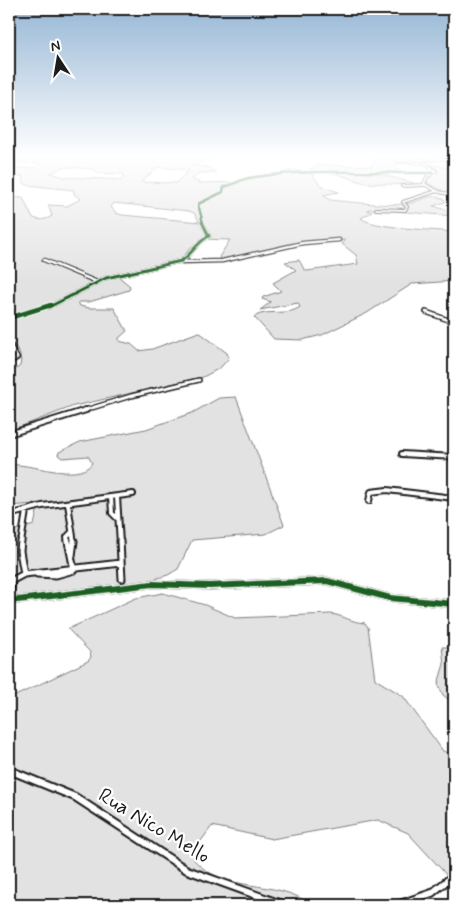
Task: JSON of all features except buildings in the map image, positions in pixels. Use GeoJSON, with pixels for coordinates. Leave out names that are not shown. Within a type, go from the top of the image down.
{"type":"FeatureCollection","features":[{"type":"Feature","properties":{"kind":"street"},"geometry":{"type":"LineString","coordinates":[[9,318],[48,307],[112,276],[185,259],[197,242],[209,236],[197,205],[210,199]]}},
{"type":"Feature","properties":{"kind":"street"},"geometry":{"type":"LineString","coordinates":[[376,209],[405,210],[407,207],[403,202],[413,199]]}},
{"type":"Feature","properties":{"kind":"street"},"geometry":{"type":"LineString","coordinates":[[173,263],[222,261],[303,243],[339,240]]}},
{"type":"Feature","properties":{"kind":"street"},"geometry":{"type":"LineString","coordinates":[[44,260],[97,282]]}},
{"type":"Feature","properties":{"kind":"street"},"geometry":{"type":"LineString","coordinates":[[426,312],[454,322]]}},
{"type":"Feature","properties":{"kind":"street"},"geometry":{"type":"LineString","coordinates":[[9,344],[17,358],[9,362]]}},
{"type":"Feature","properties":{"kind":"street"},"geometry":{"type":"LineString","coordinates":[[9,434],[131,396],[199,380]]}},
{"type":"Feature","properties":{"kind":"street"},"geometry":{"type":"LineString","coordinates":[[402,454],[454,457]]}},
{"type":"Feature","properties":{"kind":"street"},"geometry":{"type":"LineString","coordinates":[[369,501],[371,492],[387,490],[454,498]]}},
{"type":"Feature","properties":{"kind":"street"},"geometry":{"type":"LineString","coordinates":[[9,515],[42,506],[133,494]]}},
{"type":"Feature","properties":{"kind":"street"},"geometry":{"type":"LineString","coordinates":[[117,497],[122,578]]}},
{"type":"Feature","properties":{"kind":"street"},"geometry":{"type":"LineString","coordinates":[[111,498],[112,513],[117,518]]}},
{"type":"Feature","properties":{"kind":"street"},"geometry":{"type":"LineString","coordinates":[[68,504],[74,570]]}},
{"type":"Feature","properties":{"kind":"street"},"geometry":{"type":"LineString","coordinates":[[24,574],[20,551],[26,511]]}},
{"type":"Feature","properties":{"kind":"street"},"geometry":{"type":"LineString","coordinates":[[121,564],[74,570],[56,575],[24,574],[11,578],[9,601],[152,584],[228,586],[327,581],[390,598],[453,604],[454,587]]}},
{"type":"Feature","properties":{"kind":"street","name":"Rua Nico Mello"},"geometry":{"type":"LineString","coordinates":[[9,770],[75,797],[187,870],[284,905]]}},
{"type":"Feature","properties":{"kind":"street"},"geometry":{"type":"LineString","coordinates":[[396,905],[432,893],[454,875]]}},
{"type":"Feature","properties":{"kind":"shaded area"},"geometry":{"type":"Polygon","coordinates":[[[9,199],[23,199],[32,217],[40,219],[52,216],[48,205],[67,206],[81,199],[328,199],[372,204],[405,204],[425,199],[442,199],[445,202],[433,206],[454,212],[454,216],[370,209],[367,210],[372,212],[361,218],[377,224],[390,226],[454,232],[454,281],[412,284],[367,313],[322,335],[302,340],[274,339],[254,317],[265,313],[289,312],[300,307],[298,303],[260,310],[271,302],[262,299],[263,297],[281,291],[273,283],[296,270],[285,262],[299,260],[307,271],[358,264],[356,255],[342,244],[346,240],[301,243],[220,260],[219,257],[230,240],[204,239],[191,247],[182,258],[169,265],[118,276],[130,286],[129,290],[89,302],[78,302],[80,306],[89,308],[114,308],[127,331],[119,338],[119,341],[131,344],[139,351],[152,349],[199,332],[227,353],[229,358],[220,368],[203,377],[74,406],[9,431],[9,374],[20,366],[21,358],[15,345],[9,340],[9,199]],[[114,203],[111,207],[116,213],[122,215],[200,222],[194,213],[189,211],[114,203]]]}},
{"type":"Feature","properties":{"kind":"shaded area"},"geometry":{"type":"Polygon","coordinates":[[[236,397],[284,525],[266,534],[192,540],[178,569],[168,575],[128,587],[38,600],[9,598],[9,532],[34,525],[37,512],[35,504],[9,506],[9,496],[13,493],[9,486],[9,465],[76,472],[86,469],[92,463],[88,456],[62,458],[58,455],[59,452],[80,442],[146,429],[192,413],[219,398],[236,397]]]}},
{"type":"Feature","properties":{"kind":"shaded area"},"geometry":{"type":"Polygon","coordinates":[[[163,593],[205,605],[235,618],[331,614],[365,623],[368,627],[375,679],[403,696],[443,751],[454,756],[454,883],[408,833],[378,820],[272,839],[212,826],[195,849],[194,860],[207,871],[221,878],[282,891],[297,896],[312,905],[24,905],[9,896],[9,699],[88,661],[91,657],[90,652],[68,629],[136,598],[163,593]]]}},
{"type":"Feature","properties":{"kind":"shaded area"},"geometry":{"type":"Polygon","coordinates":[[[442,647],[454,647],[454,704],[443,695],[438,684],[444,664],[442,647]]]}},
{"type":"Feature","properties":{"kind":"cycle path"},"geometry":{"type":"LineString","coordinates":[[9,318],[48,307],[106,278],[181,261],[187,257],[197,243],[209,236],[200,217],[198,204],[209,199]]}},
{"type":"Feature","properties":{"kind":"cycle path"},"geometry":{"type":"LineString","coordinates":[[9,601],[152,584],[210,586],[327,581],[390,598],[454,604]]}}]}
